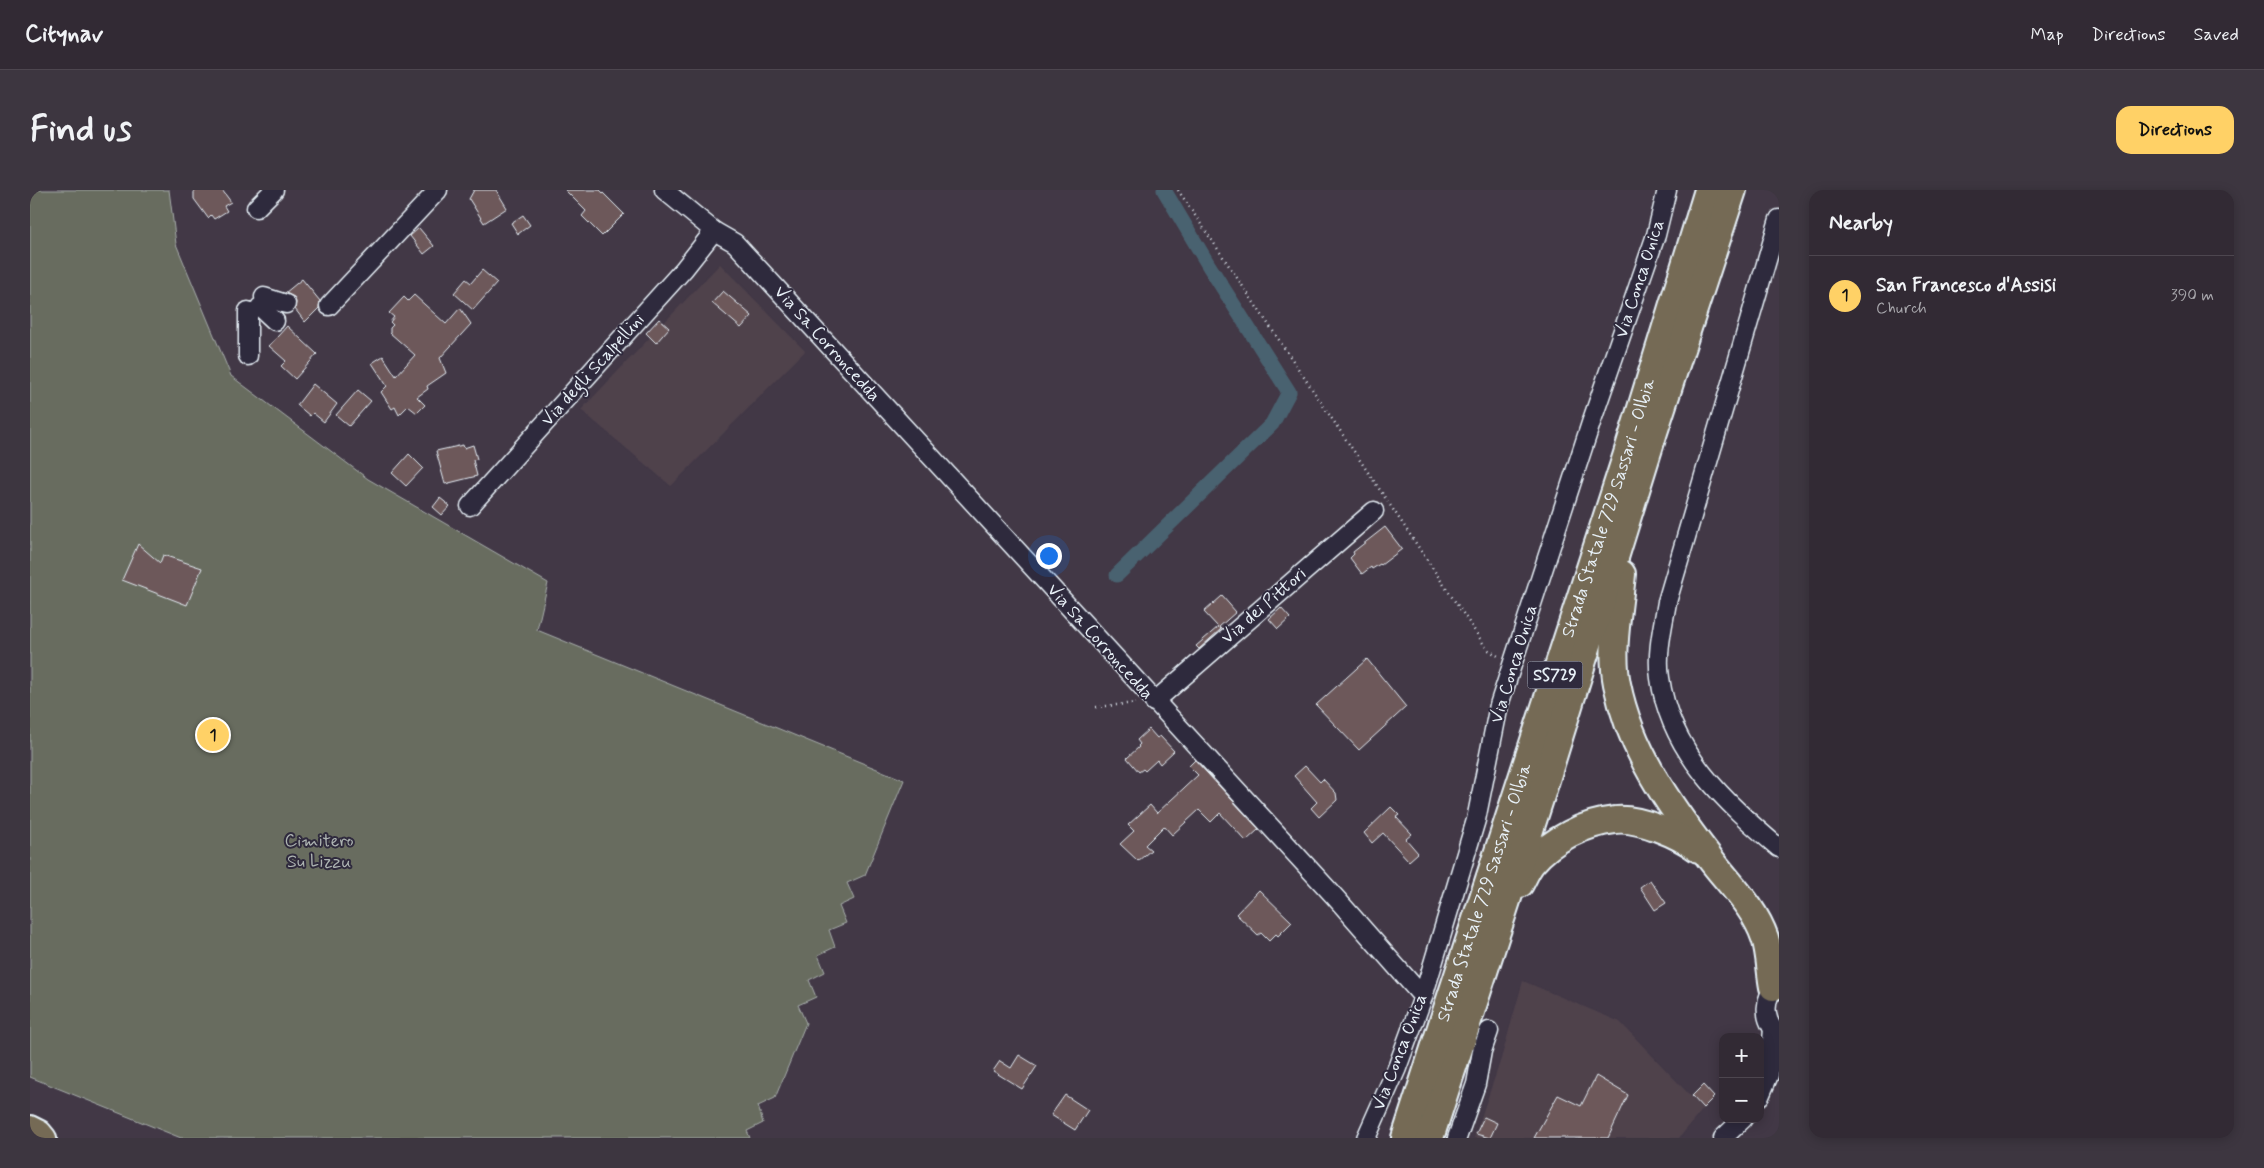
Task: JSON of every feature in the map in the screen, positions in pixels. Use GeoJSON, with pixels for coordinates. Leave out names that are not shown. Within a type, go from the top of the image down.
{"type":"FeatureCollection","features":[{"type":"Feature","properties":{"kind":"highway","name":"Strada Statale 729 Sassari - Olbia"},"geometry":{"type":"LineString","coordinates":[[1430,1138],[1628,516],[1719,194]]}},
{"type":"Feature","properties":{"kind":"highway","name":"Strada Statale 729 Sassari - Olbia"},"geometry":{"type":"LineString","coordinates":[[1405,1138],[1632,440],[1719,194]]}},
{"type":"Feature","properties":{"kind":"highway"},"geometry":{"type":"LineString","coordinates":[[1628,516],[1616,642],[1617,683],[1630,729],[1647,766],[1670,804],[1710,859],[1746,902],[1772,945],[1776,984]]}},
{"type":"Feature","properties":{"kind":"highway"},"geometry":{"type":"LineString","coordinates":[[1498,924],[1531,864],[1552,844],[1583,828],[1617,819],[1653,826],[1684,838],[1710,859]]}},
{"type":"Feature","properties":{"kind":"main road"},"geometry":{"type":"LineString","coordinates":[[30,1127],[40,1132],[45,1138]]}},
{"type":"Feature","properties":{"kind":"street"},"geometry":{"type":"LineString","coordinates":[[256,208],[274,190]]}},
{"type":"Feature","properties":{"kind":"street"},"geometry":{"type":"LineString","coordinates":[[329,306],[438,190]]}},
{"type":"Feature","properties":{"kind":"street","name":"Via Sa Corroncedda"},"geometry":{"type":"LineString","coordinates":[[664,190],[714,231],[735,243],[1154,702],[1335,897],[1423,997]]}},
{"type":"Feature","properties":{"kind":"street","name":"Via Conca Onica"},"geometry":{"type":"LineString","coordinates":[[1366,1138],[1397,1068],[1423,997],[1476,820],[1497,714],[1656,235],[1667,190]]}},
{"type":"Feature","properties":{"kind":"street"},"geometry":{"type":"LineString","coordinates":[[1779,219],[1667,602],[1660,648],[1659,676],[1671,716],[1694,762],[1715,790],[1779,848]]}},
{"type":"Feature","properties":{"kind":"street","name":"Via degli Scalpellini"},"geometry":{"type":"LineString","coordinates":[[470,506],[684,269],[714,231]]}},
{"type":"Feature","properties":{"kind":"street"},"geometry":{"type":"LineString","coordinates":[[257,305],[286,304]]}},
{"type":"Feature","properties":{"kind":"street"},"geometry":{"type":"LineString","coordinates":[[257,305],[276,321]]}},
{"type":"Feature","properties":{"kind":"street"},"geometry":{"type":"LineString","coordinates":[[248,356],[257,305]]}},
{"type":"Feature","properties":{"kind":"street","name":"Via dei Pittori"},"geometry":{"type":"LineString","coordinates":[[1154,702],[1374,511]]}},
{"type":"Feature","properties":{"kind":"street"},"geometry":{"type":"LineString","coordinates":[[1764,1089],[1774,1071],[1776,1032],[1767,1016],[1766,1006],[1768,996],[1776,984]]}},
{"type":"Feature","properties":{"kind":"street"},"geometry":{"type":"LineString","coordinates":[[1457,1138],[1476,1084],[1482,1052],[1489,1031]]}},
{"type":"Feature","properties":{"kind":"street"},"geometry":{"type":"LineString","coordinates":[[1723,1138],[1739,1123]]}},
{"type":"Feature","properties":{"kind":"path"},"geometry":{"type":"LineString","coordinates":[[1178,190],[1487,649],[1512,665]]}},
{"type":"Feature","properties":{"kind":"path"},"geometry":{"type":"LineString","coordinates":[[1096,707],[1154,702]]}},
{"type":"Feature","properties":{"kind":"shaded area"},"geometry":{"type":"Polygon","coordinates":[[[720,264],[805,351],[671,486],[581,410],[720,264]]]}},
{"type":"Feature","properties":{"kind":"shaded area"},"geometry":{"type":"Polygon","coordinates":[[[1523,981],[1620,1022],[1703,1109],[1679,1138],[1474,1138],[1501,1059],[1523,981]]]}},
{"type":"Feature","properties":{"kind":"green space","name":"Cimitero Su Lizzu"},"geometry":{"type":"Polygon","coordinates":[[[30,190],[169,190],[176,244],[231,376],[368,479],[548,583],[537,630],[904,780],[865,875],[847,883],[854,899],[839,906],[846,923],[829,930],[835,947],[818,955],[825,972],[809,980],[816,997],[798,1005],[806,1023],[775,1098],[758,1106],[763,1123],[747,1131],[750,1138],[181,1138],[30,1077],[30,190]]]}},
{"type":"Feature","properties":{"kind":"building"},"geometry":{"type":"Polygon","coordinates":[[[194,190],[222,190],[231,202],[224,206],[227,211],[214,219],[211,215],[208,218],[194,199],[194,190]]]}},
{"type":"Feature","properties":{"kind":"building"},"geometry":{"type":"Polygon","coordinates":[[[474,190],[496,190],[507,208],[484,223],[469,199],[474,190]]]}},
{"type":"Feature","properties":{"kind":"building"},"geometry":{"type":"Polygon","coordinates":[[[565,190],[600,190],[624,214],[602,236],[582,216],[586,211],[565,190]]]}},
{"type":"Feature","properties":{"kind":"building"},"geometry":{"type":"Polygon","coordinates":[[[523,215],[530,225],[518,234],[511,223],[523,215]]]}},
{"type":"Feature","properties":{"kind":"building"},"geometry":{"type":"Polygon","coordinates":[[[419,228],[434,246],[424,254],[410,236],[419,228]]]}},
{"type":"Feature","properties":{"kind":"building"},"geometry":{"type":"Polygon","coordinates":[[[482,270],[497,283],[473,310],[454,293],[466,279],[471,283],[482,270]]]}},
{"type":"Feature","properties":{"kind":"building"},"geometry":{"type":"Polygon","coordinates":[[[302,279],[320,301],[319,308],[305,322],[295,309],[296,302],[294,297],[285,293],[302,279]]]}},
{"type":"Feature","properties":{"kind":"building"},"geometry":{"type":"Polygon","coordinates":[[[723,291],[752,316],[741,328],[712,303],[723,291]]]}},
{"type":"Feature","properties":{"kind":"building"},"geometry":{"type":"Polygon","coordinates":[[[414,295],[446,324],[460,308],[471,324],[440,358],[446,373],[427,386],[428,389],[417,397],[425,405],[417,413],[408,406],[399,415],[395,407],[392,409],[381,392],[387,386],[372,363],[383,356],[396,376],[415,355],[390,333],[390,328],[393,325],[390,322],[394,317],[389,313],[404,297],[408,301],[414,295]]]}},
{"type":"Feature","properties":{"kind":"building"},"geometry":{"type":"Polygon","coordinates":[[[659,319],[669,328],[656,343],[646,333],[659,319]]]}},
{"type":"Feature","properties":{"kind":"building"},"geometry":{"type":"Polygon","coordinates":[[[287,326],[317,354],[295,379],[281,366],[286,361],[269,346],[287,326]]]}},
{"type":"Feature","properties":{"kind":"building"},"geometry":{"type":"Polygon","coordinates":[[[313,384],[337,404],[324,422],[313,413],[310,416],[297,405],[313,384]]]}},
{"type":"Feature","properties":{"kind":"building"},"geometry":{"type":"Polygon","coordinates":[[[358,390],[371,401],[349,426],[336,415],[358,390]]]}},
{"type":"Feature","properties":{"kind":"building"},"geometry":{"type":"Polygon","coordinates":[[[463,445],[464,448],[473,445],[477,459],[473,460],[477,476],[445,484],[436,451],[463,445]]]}},
{"type":"Feature","properties":{"kind":"building"},"geometry":{"type":"Polygon","coordinates":[[[409,454],[423,468],[406,486],[392,473],[409,454]]]}},
{"type":"Feature","properties":{"kind":"building"},"geometry":{"type":"Polygon","coordinates":[[[440,498],[450,506],[442,515],[433,507],[440,498]]]}},
{"type":"Feature","properties":{"kind":"building"},"geometry":{"type":"Polygon","coordinates":[[[1385,527],[1402,549],[1381,565],[1372,569],[1371,567],[1362,574],[1350,558],[1354,554],[1353,552],[1385,527]]]}},
{"type":"Feature","properties":{"kind":"building"},"geometry":{"type":"Polygon","coordinates":[[[138,544],[160,563],[163,555],[202,568],[187,605],[122,580],[138,544]]]}},
{"type":"Feature","properties":{"kind":"building"},"geometry":{"type":"Polygon","coordinates":[[[1222,596],[1236,612],[1199,649],[1196,646],[1218,627],[1204,612],[1222,596]]]}},
{"type":"Feature","properties":{"kind":"building"},"geometry":{"type":"Polygon","coordinates":[[[1281,608],[1290,618],[1278,629],[1269,619],[1281,608]]]}},
{"type":"Feature","properties":{"kind":"building"},"geometry":{"type":"Polygon","coordinates":[[[1367,659],[1406,707],[1359,750],[1316,705],[1367,659]]]}},
{"type":"Feature","properties":{"kind":"building"},"geometry":{"type":"Polygon","coordinates":[[[215,724],[223,732],[211,746],[203,739],[215,724]]]}},
{"type":"Feature","properties":{"kind":"building"},"geometry":{"type":"Polygon","coordinates":[[[1149,729],[1157,738],[1160,736],[1174,751],[1160,764],[1157,760],[1145,771],[1143,769],[1139,772],[1127,758],[1139,747],[1140,744],[1137,740],[1149,729]]]}},
{"type":"Feature","properties":{"kind":"building"},"geometry":{"type":"Polygon","coordinates":[[[1195,760],[1259,829],[1246,841],[1220,813],[1211,822],[1199,810],[1172,835],[1164,826],[1145,845],[1151,850],[1138,861],[1120,844],[1134,831],[1128,825],[1150,805],[1157,813],[1198,775],[1189,766],[1195,760]]]}},
{"type":"Feature","properties":{"kind":"building"},"geometry":{"type":"Polygon","coordinates":[[[1305,766],[1320,782],[1323,779],[1336,793],[1337,800],[1319,817],[1311,808],[1317,802],[1294,776],[1305,766]]]}},
{"type":"Feature","properties":{"kind":"building"},"geometry":{"type":"Polygon","coordinates":[[[1391,807],[1399,815],[1396,817],[1412,834],[1406,839],[1418,853],[1409,861],[1383,833],[1372,843],[1364,833],[1391,807]]]}},
{"type":"Feature","properties":{"kind":"building"},"geometry":{"type":"Polygon","coordinates":[[[1650,880],[1666,903],[1655,910],[1640,887],[1650,880]]]}},
{"type":"Feature","properties":{"kind":"building"},"geometry":{"type":"Polygon","coordinates":[[[1259,890],[1292,922],[1278,936],[1276,934],[1269,941],[1261,933],[1258,935],[1236,914],[1259,890]]]}},
{"type":"Feature","properties":{"kind":"building"},"geometry":{"type":"Polygon","coordinates":[[[1019,1055],[1037,1066],[1022,1089],[993,1071],[1000,1061],[1011,1068],[1019,1055]]]}},
{"type":"Feature","properties":{"kind":"building"},"geometry":{"type":"Polygon","coordinates":[[[1596,1076],[1628,1095],[1608,1138],[1534,1138],[1558,1095],[1581,1106],[1596,1076]]]}},
{"type":"Feature","properties":{"kind":"building"},"geometry":{"type":"Polygon","coordinates":[[[1703,1085],[1714,1097],[1703,1108],[1692,1096],[1703,1085]]]}},
{"type":"Feature","properties":{"kind":"building"},"geometry":{"type":"Polygon","coordinates":[[[1065,1095],[1088,1110],[1075,1130],[1051,1115],[1065,1095]]]}},
{"type":"Feature","properties":{"kind":"building"},"geometry":{"type":"Polygon","coordinates":[[[1484,1117],[1497,1123],[1490,1138],[1476,1134],[1484,1117]]]}},
{"type":"Feature","properties":{"kind":"waterway"},"geometry":{"type":"LineString","coordinates":[[1117,575],[1272,424],[1289,392],[1209,266],[1164,190]]}},
{"type":"Feature","properties":{"kind":"place","name":"San Francesco d'Assisi"},"geometry":{"type":"Point","coordinates":[213,735]}}]}
